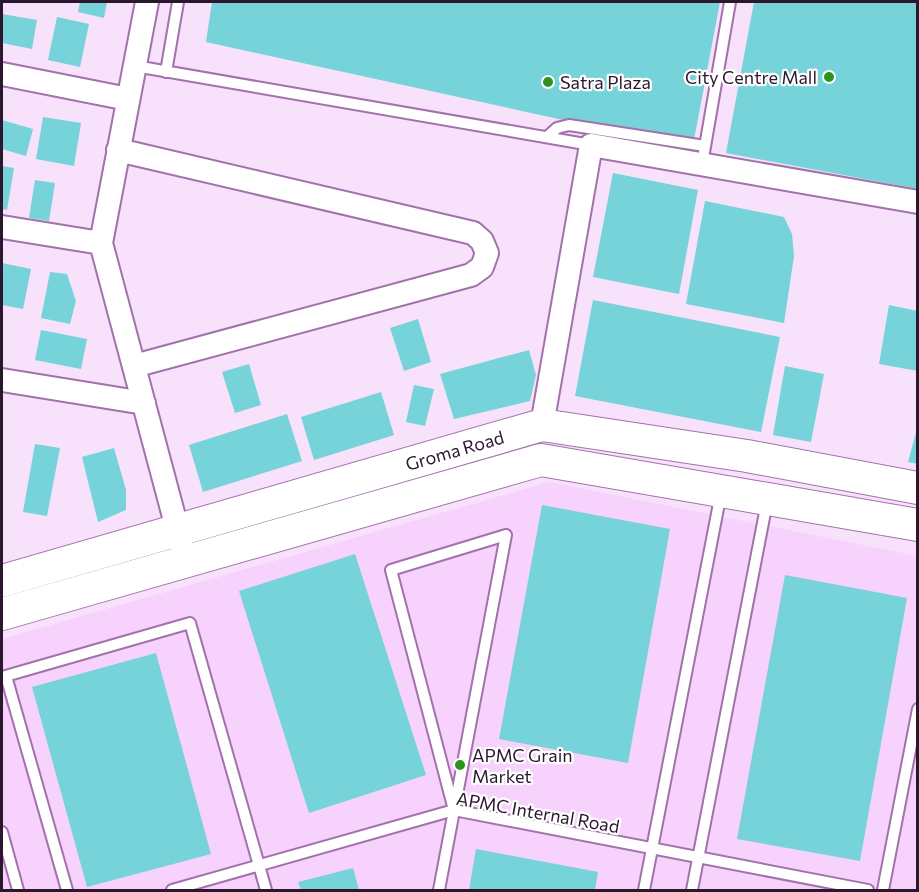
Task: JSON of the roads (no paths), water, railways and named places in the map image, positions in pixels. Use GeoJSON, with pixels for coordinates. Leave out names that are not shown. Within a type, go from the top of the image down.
{"type":"FeatureCollection","features":[{"type":"Feature","properties":{"kind":"main road","name":"Groma Road"},"geometry":{"type":"LineString","coordinates":[[2,581],[542,424],[747,456],[918,489]]}},
{"type":"Feature","properties":{"kind":"main road"},"geometry":{"type":"LineString","coordinates":[[742,494],[747,456]]}},
{"type":"Feature","properties":{"kind":"main road","name":"Groma Road"},"geometry":{"type":"LineString","coordinates":[[2,614],[541,460],[918,525]]}},
{"type":"Feature","properties":{"kind":"street"},"geometry":{"type":"LineString","coordinates":[[147,2],[100,243],[186,561]]}},
{"type":"Feature","properties":{"kind":"street"},"geometry":{"type":"LineString","coordinates":[[2,74],[128,99]]}},
{"type":"Feature","properties":{"kind":"street"},"geometry":{"type":"LineString","coordinates":[[542,424],[591,145],[703,155],[918,202]]}},
{"type":"Feature","properties":{"kind":"street"},"geometry":{"type":"LineString","coordinates":[[118,150],[473,233],[482,241],[487,253],[482,267],[471,275],[134,366]]}},
{"type":"Feature","properties":{"kind":"street"},"geometry":{"type":"LineString","coordinates":[[2,226],[100,243]]}},
{"type":"Feature","properties":{"kind":"street"},"geometry":{"type":"LineString","coordinates":[[2,380],[144,403]]}},
{"type":"Feature","properties":{"kind":"lane"},"geometry":{"type":"LineString","coordinates":[[165,72],[178,2]]}},
{"type":"Feature","properties":{"kind":"lane"},"geometry":{"type":"LineString","coordinates":[[547,138],[557,128],[568,125],[703,155],[730,2]]}},
{"type":"Feature","properties":{"kind":"lane"},"geometry":{"type":"LineString","coordinates":[[135,66],[591,145]]}},
{"type":"Feature","properties":{"kind":"lane"},"geometry":{"type":"LineString","coordinates":[[644,891],[652,849],[742,494]]}},
{"type":"Feature","properties":{"kind":"lane"},"geometry":{"type":"LineString","coordinates":[[692,891],[698,858],[742,494]]}},
{"type":"Feature","properties":{"kind":"lane"},"geometry":{"type":"LineString","coordinates":[[439,891],[506,535],[391,570],[454,810]]}},
{"type":"Feature","properties":{"kind":"lane"},"geometry":{"type":"LineString","coordinates":[[67,891],[4,676],[190,623],[266,891]]}},
{"type":"Feature","properties":{"kind":"lane"},"geometry":{"type":"LineString","coordinates":[[883,891],[918,709]]}},
{"type":"Feature","properties":{"kind":"lane","name":"APMC Internal Road"},"geometry":{"type":"LineString","coordinates":[[172,891],[454,810],[868,891]]}},
{"type":"Feature","properties":{"kind":"lane"},"geometry":{"type":"LineString","coordinates":[[2,832],[18,891]]}},
{"type":"Feature","properties":{"kind":"place","name":"City Centre Mall"},"geometry":{"type":"Point","coordinates":[829,77]}},
{"type":"Feature","properties":{"kind":"place","name":"Satra Plaza"},"geometry":{"type":"Point","coordinates":[548,82]}},
{"type":"Feature","properties":{"kind":"place","name":"APMC Grain Market"},"geometry":{"type":"Point","coordinates":[460,765]}}]}
